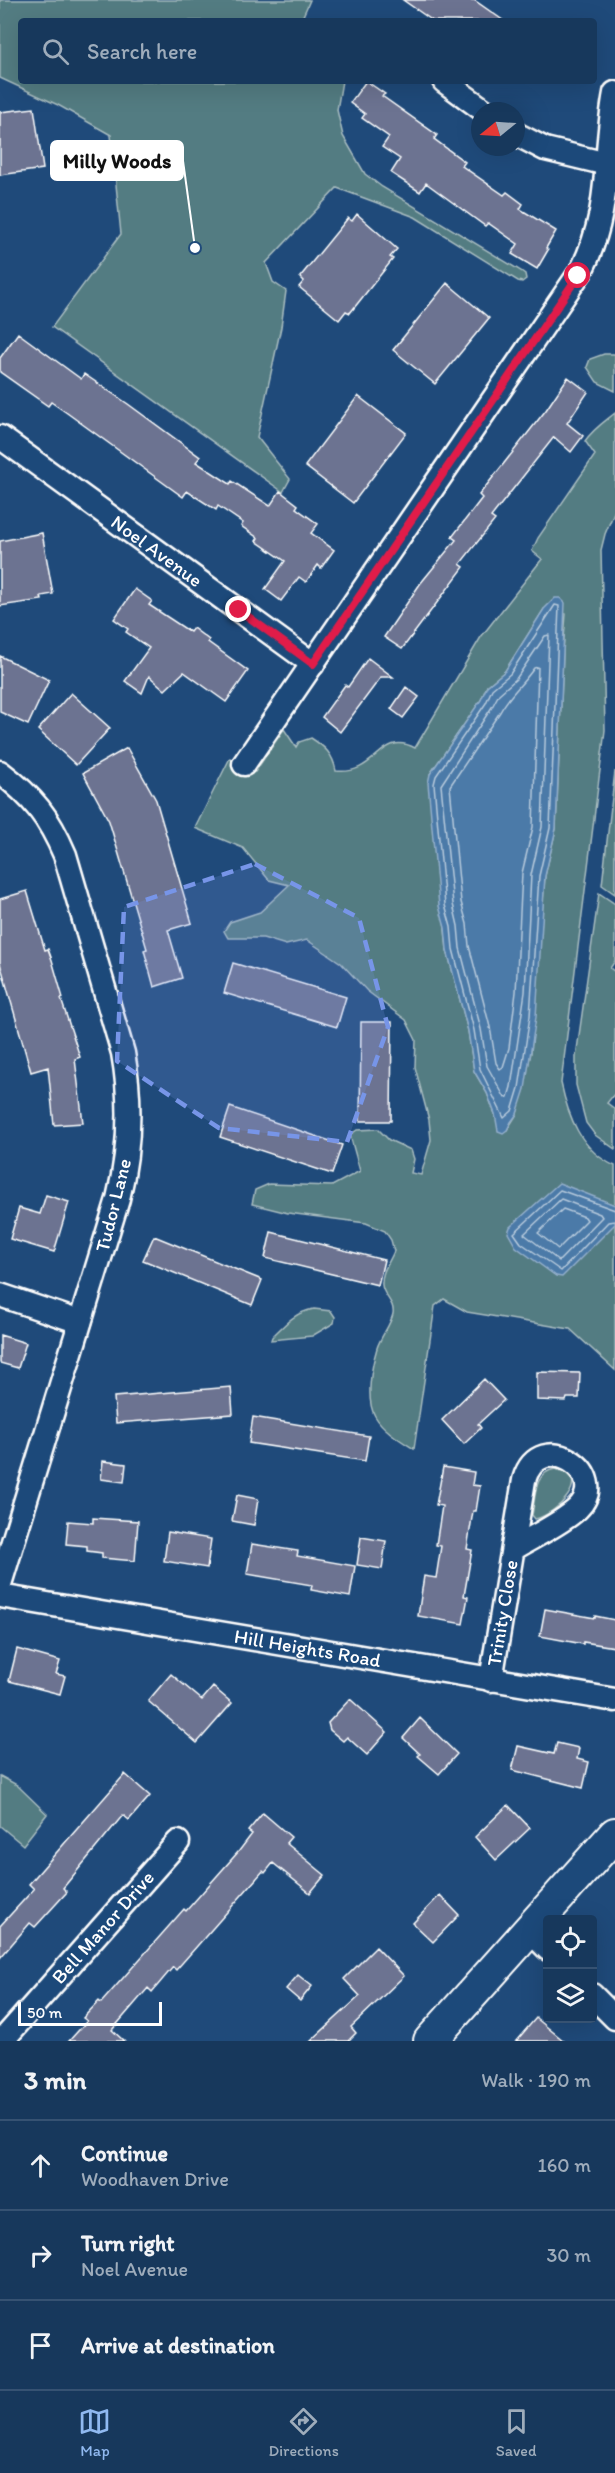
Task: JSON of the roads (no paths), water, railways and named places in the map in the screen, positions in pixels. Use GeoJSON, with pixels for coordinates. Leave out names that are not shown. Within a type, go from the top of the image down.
{"type":"FeatureCollection","features":[{"type":"Feature","properties":{"kind":"street"},"geometry":{"type":"LineString","coordinates":[[448,84],[473,102]]}},
{"type":"Feature","properties":{"kind":"street"},"geometry":{"type":"LineString","coordinates":[[244,764],[581,270],[599,227],[615,93]]}},
{"type":"Feature","properties":{"kind":"street"},"geometry":{"type":"LineString","coordinates":[[525,139],[545,149],[607,164]]}},
{"type":"Feature","properties":{"kind":"street","name":"Noel Avenue"},"geometry":{"type":"LineString","coordinates":[[0,437],[313,664]]}},
{"type":"Feature","properties":{"kind":"street","name":"Tudor Lane"},"geometry":{"type":"LineString","coordinates":[[0,772],[38,806],[54,828],[65,855],[117,1028],[128,1082],[129,1116],[124,1171],[0,1584]]}},
{"type":"Feature","properties":{"kind":"street"},"geometry":{"type":"LineString","coordinates":[[0,1295],[80,1322]]}},
{"type":"Feature","properties":{"kind":"street","name":"Trinity Close"},"geometry":{"type":"LineString","coordinates":[[491,1680],[513,1549]]}},
{"type":"Feature","properties":{"kind":"street","name":"Hill Heights Road"},"geometry":{"type":"LineString","coordinates":[[0,1596],[615,1700]]}},
{"type":"Feature","properties":{"kind":"street"},"geometry":{"type":"LineString","coordinates":[[430,2041],[538,1939],[615,1834]]}},
{"type":"Feature","properties":{"kind":"street","name":"Bell Manor Drive"},"geometry":{"type":"LineString","coordinates":[[2,2041],[178,1842]]}},
{"type":"Feature","properties":{"kind":"street"},"geometry":{"type":"LineString","coordinates":[[597,2000],[615,2018]]}},
{"type":"Feature","properties":{"kind":"water"},"geometry":{"type":"Polygon","coordinates":[[[555,598],[560,598],[565,603],[556,829],[545,876],[536,1017],[525,1089],[517,1114],[503,1133],[498,1131],[495,1114],[487,1093],[474,1071],[468,1031],[447,950],[445,928],[439,906],[428,783],[430,774],[481,700],[487,686],[505,671],[544,609],[555,598]]]}},
{"type":"Feature","properties":{"kind":"water"},"geometry":{"type":"Polygon","coordinates":[[[559,1183],[615,1205],[615,1224],[562,1277],[556,1276],[516,1247],[508,1233],[510,1227],[559,1183]]]}},
{"type":"Feature","properties":{"kind":"place","name":"Milly Woods"},"geometry":{"type":"Point","coordinates":[195,248]}}]}
